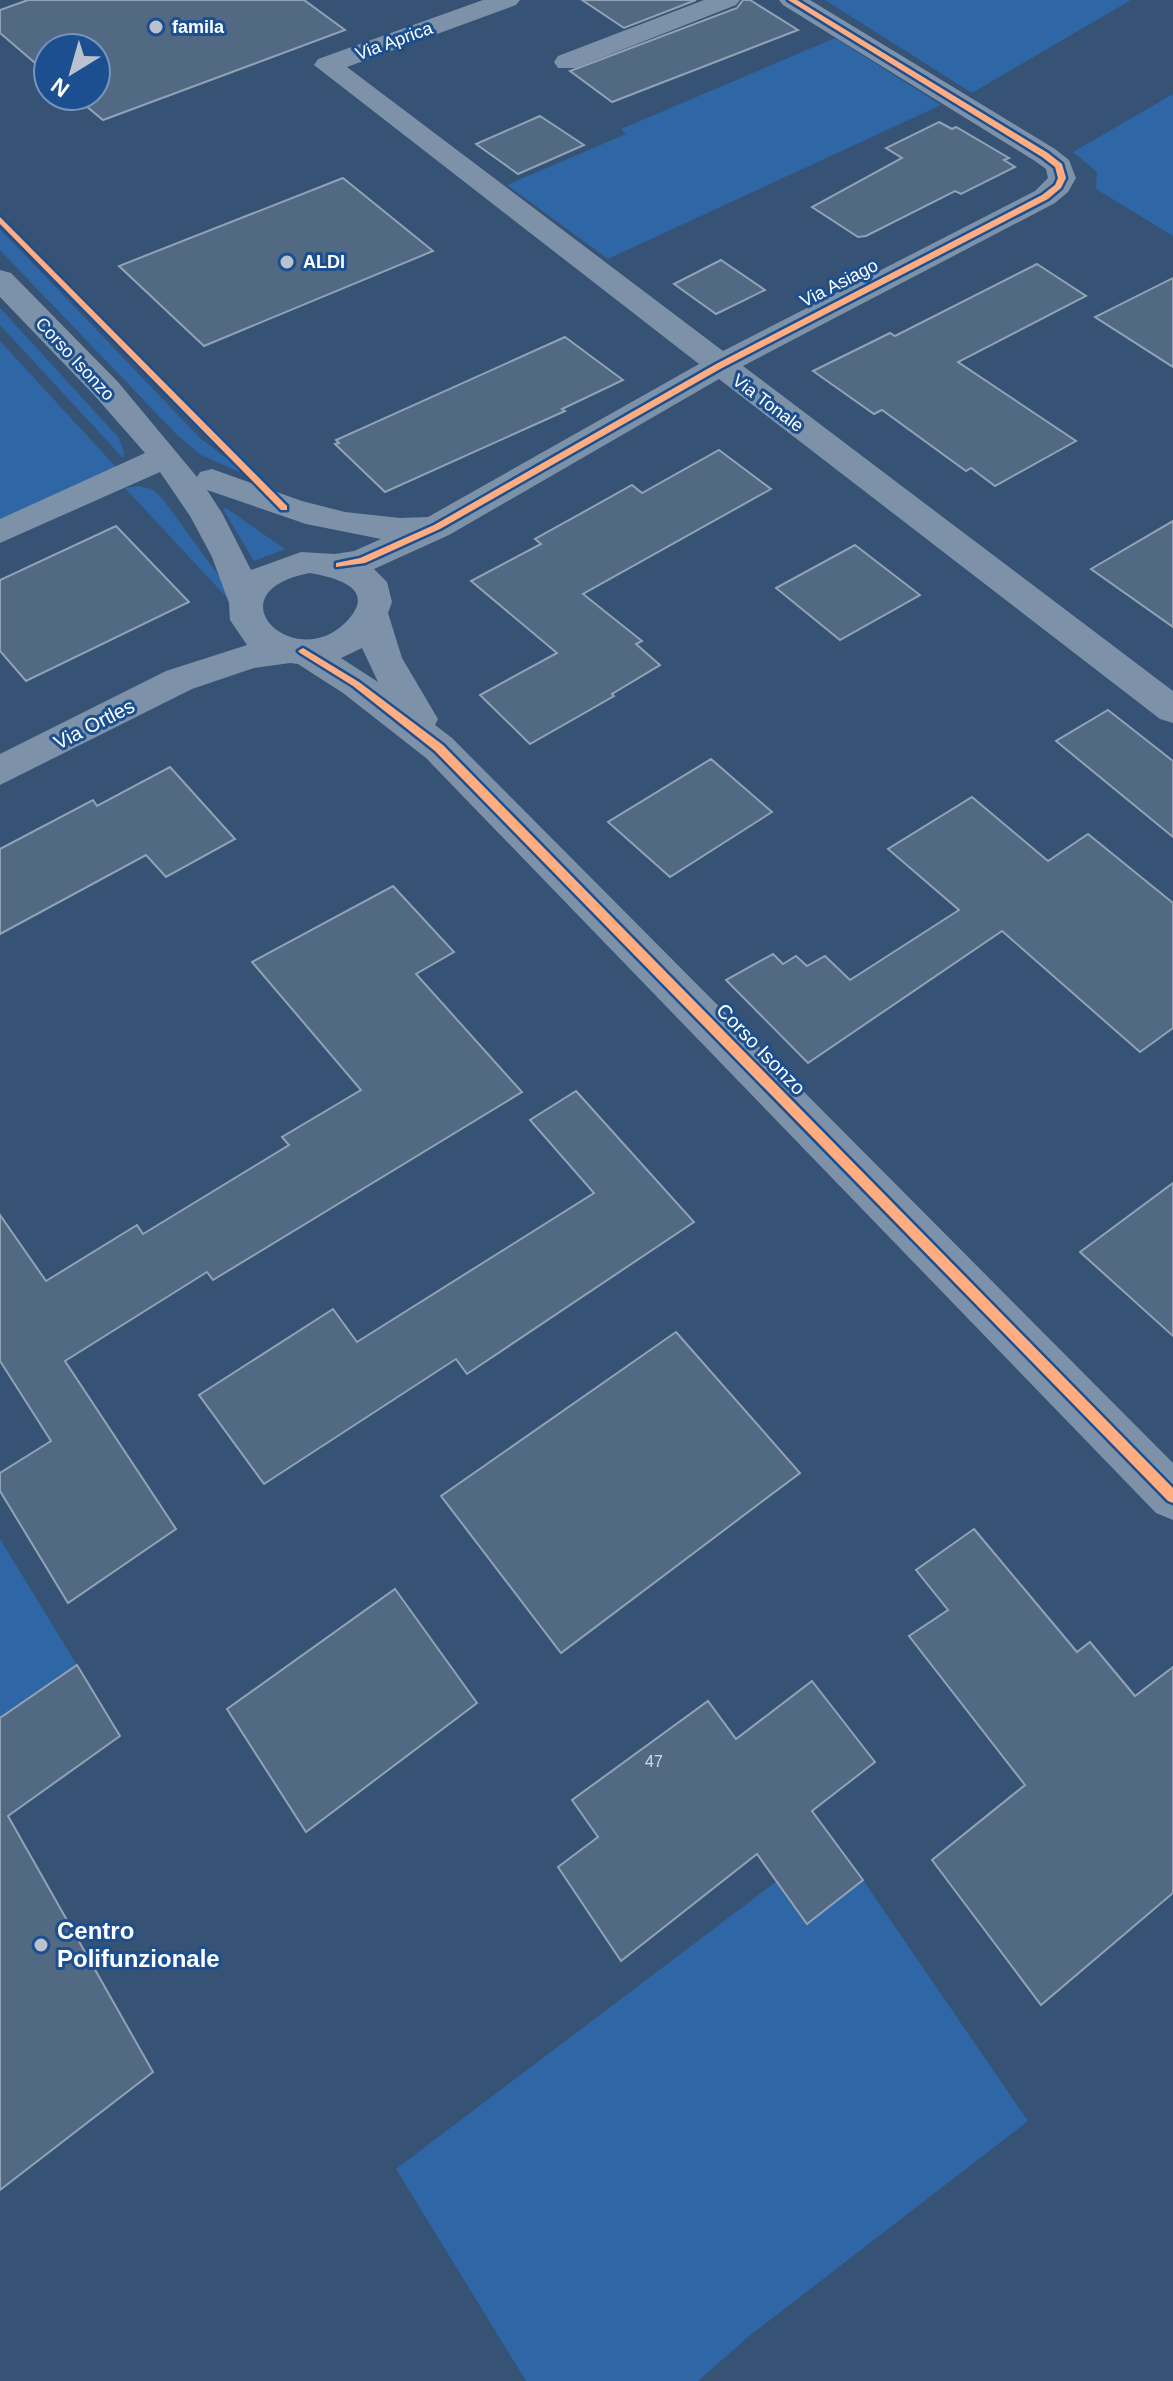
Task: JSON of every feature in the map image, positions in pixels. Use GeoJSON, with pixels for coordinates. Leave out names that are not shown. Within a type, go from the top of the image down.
{"type":"FeatureCollection","features":[{"type":"Feature","properties":{"kind":"street","name":"Via Aprica"},"geometry":{"type":"LineString","coordinates":[[327,65],[507,0]]}},
{"type":"Feature","properties":{"kind":"street"},"geometry":{"type":"LineString","coordinates":[[567,62],[727,0]]}},
{"type":"Feature","properties":{"kind":"street","name":"Via Asiago"},"geometry":{"type":"LineString","coordinates":[[332,564],[362,561],[437,527],[719,366],[1045,197],[1058,186],[1062,178],[1059,166],[1045,155],[792,0]]}},
{"type":"Feature","properties":{"kind":"street","name":"Via Tonale"},"geometry":{"type":"LineString","coordinates":[[327,65],[1173,710]]}},
{"type":"Feature","properties":{"kind":"street","name":"Corso Isonzo"},"geometry":{"type":"LineString","coordinates":[[0,279],[157,448],[221,539],[238,573],[246,609]]}},
{"type":"Feature","properties":{"kind":"street"},"geometry":{"type":"LineString","coordinates":[[0,532],[157,448]]}},
{"type":"Feature","properties":{"kind":"street","name":"Corso Isonzo"},"geometry":{"type":"LineString","coordinates":[[157,448],[271,517],[332,564]]}},
{"type":"Feature","properties":{"kind":"street","name":"Via Asiago"},"geometry":{"type":"LineString","coordinates":[[212,480],[284,508],[383,528],[437,527]]}},
{"type":"Feature","properties":{"kind":"street","name":"Via Asiago"},"geometry":{"type":"LineString","coordinates":[[374,605],[381,576],[398,556],[437,527]]}},
{"type":"Feature","properties":{"kind":"street"},"geometry":{"type":"LineString","coordinates":[[295,564],[332,564],[362,576],[374,605],[363,631],[346,642],[325,649],[297,651],[261,638],[251,628],[246,609],[250,592],[268,575],[295,564]]}},
{"type":"Feature","properties":{"kind":"street","name":"Corso Isonzo"},"geometry":{"type":"LineString","coordinates":[[374,605],[379,650],[391,677],[439,748]]}},
{"type":"Feature","properties":{"kind":"street","name":"Via Ortles"},"geometry":{"type":"LineString","coordinates":[[188,676],[235,639],[246,609]]}},
{"type":"Feature","properties":{"kind":"street","name":"Corso Isonzo"},"geometry":{"type":"LineString","coordinates":[[297,651],[356,684],[439,748],[1173,1497]]}},
{"type":"Feature","properties":{"kind":"street","name":"Via Ortles"},"geometry":{"type":"LineString","coordinates":[[0,771],[188,676],[262,653],[297,651]]}},
{"type":"Feature","properties":{"kind":"shaded area"},"geometry":{"type":"Polygon","coordinates":[[[825,0],[1131,0],[972,93],[825,0]]]}},
{"type":"Feature","properties":{"kind":"shaded area"},"geometry":{"type":"Polygon","coordinates":[[[835,38],[941,105],[608,259],[507,185],[626,134],[621,129],[835,38]]]}},
{"type":"Feature","properties":{"kind":"shaded area"},"geometry":{"type":"Polygon","coordinates":[[[1173,94],[1173,236],[1096,189],[1097,172],[1073,152],[1173,94]]]}},
{"type":"Feature","properties":{"kind":"shaded area"},"geometry":{"type":"Polygon","coordinates":[[[0,229],[200,438],[242,470],[239,472],[201,455],[178,436],[0,250],[0,229]]]}},
{"type":"Feature","properties":{"kind":"shaded area"},"geometry":{"type":"Polygon","coordinates":[[[0,308],[119,438],[123,458],[0,325],[0,308]]]}},
{"type":"Feature","properties":{"kind":"shaded area"},"geometry":{"type":"Polygon","coordinates":[[[0,341],[116,467],[0,520],[0,341]]]}},
{"type":"Feature","properties":{"kind":"shaded area"},"geometry":{"type":"Polygon","coordinates":[[[139,486],[152,489],[162,498],[222,580],[229,600],[125,488],[139,486]]]}},
{"type":"Feature","properties":{"kind":"shaded area"},"geometry":{"type":"Polygon","coordinates":[[[226,508],[285,549],[254,561],[223,509],[226,508]]]}},
{"type":"Feature","properties":{"kind":"shaded area"},"geometry":{"type":"Polygon","coordinates":[[[0,1539],[77,1665],[0,1718],[0,1539]]]}},
{"type":"Feature","properties":{"kind":"shaded area"},"geometry":{"type":"Polygon","coordinates":[[[863,1880],[1028,2121],[748,2337],[698,2381],[526,2381],[396,2169],[777,1881],[807,1924],[863,1880]]]}},
{"type":"Feature","properties":{"kind":"building"},"geometry":{"type":"Polygon","coordinates":[[[28,0],[304,0],[345,30],[103,120],[93,112],[112,112],[112,32],[32,32],[32,60],[0,33],[0,10],[28,0]]]}},
{"type":"Feature","properties":{"kind":"building"},"geometry":{"type":"Polygon","coordinates":[[[582,0],[696,0],[624,28],[582,0]]]}},
{"type":"Feature","properties":{"kind":"building"},"geometry":{"type":"Polygon","coordinates":[[[743,0],[750,0],[798,30],[612,102],[570,71],[737,8],[743,0]]]}},
{"type":"Feature","properties":{"kind":"building"},"geometry":{"type":"Polygon","coordinates":[[[540,116],[584,145],[518,174],[476,144],[540,116]]]}},
{"type":"Feature","properties":{"kind":"building"},"geometry":{"type":"Polygon","coordinates":[[[939,122],[952,129],[956,127],[1009,158],[1004,160],[1015,167],[961,194],[955,191],[866,236],[858,237],[812,207],[902,158],[886,148],[939,122]]]}},
{"type":"Feature","properties":{"kind":"building"},"geometry":{"type":"Polygon","coordinates":[[[343,178],[433,251],[204,346],[119,266],[343,178]]]}},
{"type":"Feature","properties":{"kind":"building"},"geometry":{"type":"Polygon","coordinates":[[[721,260],[765,290],[716,314],[674,284],[721,260]]]}},
{"type":"Feature","properties":{"kind":"building"},"geometry":{"type":"Polygon","coordinates":[[[1037,264],[1086,296],[958,362],[1076,441],[995,486],[971,468],[966,471],[882,410],[874,414],[813,371],[890,333],[895,336],[1037,264]]]}},
{"type":"Feature","properties":{"kind":"building"},"geometry":{"type":"Polygon","coordinates":[[[1173,278],[1173,367],[1095,317],[1173,278]]]}},
{"type":"Feature","properties":{"kind":"building"},"geometry":{"type":"Polygon","coordinates":[[[565,337],[623,380],[562,409],[565,411],[385,492],[335,444],[339,443],[336,440],[565,337]]]}},
{"type":"Feature","properties":{"kind":"building"},"geometry":{"type":"Polygon","coordinates":[[[719,450],[771,489],[583,594],[642,641],[636,644],[660,665],[612,694],[614,696],[530,744],[480,695],[557,653],[471,581],[541,544],[535,539],[632,485],[642,493],[719,450]]]}},
{"type":"Feature","properties":{"kind":"building"},"geometry":{"type":"Polygon","coordinates":[[[1173,521],[1173,627],[1091,569],[1173,521]]]}},
{"type":"Feature","properties":{"kind":"building"},"geometry":{"type":"Polygon","coordinates":[[[116,526],[189,602],[26,681],[0,651],[0,580],[116,526]]]}},
{"type":"Feature","properties":{"kind":"building"},"geometry":{"type":"Polygon","coordinates":[[[855,545],[920,595],[840,640],[776,588],[855,545]]]}},
{"type":"Feature","properties":{"kind":"building"},"geometry":{"type":"Polygon","coordinates":[[[1108,710],[1173,761],[1173,837],[1056,741],[1108,710]]]}},
{"type":"Feature","properties":{"kind":"building"},"geometry":{"type":"Polygon","coordinates":[[[711,759],[772,812],[670,877],[608,822],[711,759]]]}},
{"type":"Feature","properties":{"kind":"building"},"geometry":{"type":"Polygon","coordinates":[[[170,767],[235,839],[166,877],[146,855],[0,934],[0,849],[93,800],[97,806],[170,767]]]}},
{"type":"Feature","properties":{"kind":"building"},"geometry":{"type":"Polygon","coordinates":[[[972,797],[1048,861],[1088,834],[1173,903],[1173,1028],[1140,1052],[1002,931],[808,1063],[726,980],[773,954],[783,964],[796,956],[807,966],[825,956],[850,980],[959,910],[888,849],[972,797]]]}},
{"type":"Feature","properties":{"kind":"building"},"geometry":{"type":"Polygon","coordinates":[[[393,886],[454,952],[416,974],[522,1092],[213,1280],[207,1272],[65,1361],[176,1529],[68,1603],[0,1491],[0,1473],[51,1441],[0,1361],[0,1215],[46,1281],[137,1225],[143,1234],[289,1145],[282,1137],[361,1090],[252,962],[393,886]]]}},
{"type":"Feature","properties":{"kind":"building"},"geometry":{"type":"Polygon","coordinates":[[[576,1091],[694,1222],[467,1374],[456,1359],[264,1484],[199,1395],[333,1309],[357,1342],[594,1193],[530,1120],[576,1091]]]}},
{"type":"Feature","properties":{"kind":"building"},"geometry":{"type":"Polygon","coordinates":[[[1173,1183],[1173,1336],[1080,1252],[1173,1183]]]}},
{"type":"Feature","properties":{"kind":"building"},"geometry":{"type":"Polygon","coordinates":[[[676,1332],[800,1473],[561,1653],[441,1496],[676,1332]]]}},
{"type":"Feature","properties":{"kind":"building"},"geometry":{"type":"Polygon","coordinates":[[[974,1529],[1077,1652],[1090,1642],[1135,1696],[1173,1667],[1173,1893],[1041,2005],[932,1860],[1025,1785],[909,1636],[948,1610],[916,1570],[974,1529]]]}},
{"type":"Feature","properties":{"kind":"building"},"geometry":{"type":"Polygon","coordinates":[[[395,1589],[477,1703],[306,1832],[227,1709],[395,1589]]]}},
{"type":"Feature","properties":{"kind":"building","name":"Centro Polifunzionale"},"geometry":{"type":"Polygon","coordinates":[[[77,1665],[120,1736],[8,1816],[153,2072],[0,2190],[0,1718],[77,1665]]]}},
{"type":"Feature","properties":{"kind":"building"},"geometry":{"type":"Polygon","coordinates":[[[812,1681],[875,1762],[812,1811],[863,1880],[807,1924],[757,1854],[621,1961],[558,1867],[598,1837],[572,1800],[708,1701],[736,1739],[812,1681]]]}},
{"type":"Feature","properties":{"kind":"cycle path"},"geometry":{"type":"LineString","coordinates":[[339,565],[362,561],[437,527],[719,366],[1045,197],[1058,186],[1062,178],[1059,166],[1045,155],[792,0]]}},
{"type":"Feature","properties":{"kind":"cycle path"},"geometry":{"type":"LineString","coordinates":[[0,219],[284,508]]}},
{"type":"Feature","properties":{"kind":"cycle path"},"geometry":{"type":"LineString","coordinates":[[303,651],[356,684],[439,748],[1173,1497]]}},
{"type":"Feature","properties":{"kind":"place","name":"famila"},"geometry":{"type":"Point","coordinates":[156,27]}},
{"type":"Feature","properties":{"kind":"place","name":"ALDI"},"geometry":{"type":"Point","coordinates":[287,262]}},
{"type":"Feature","properties":{"kind":"place","name":"Centro Polifunzionale"},"geometry":{"type":"Point","coordinates":[41,1945]}}]}
